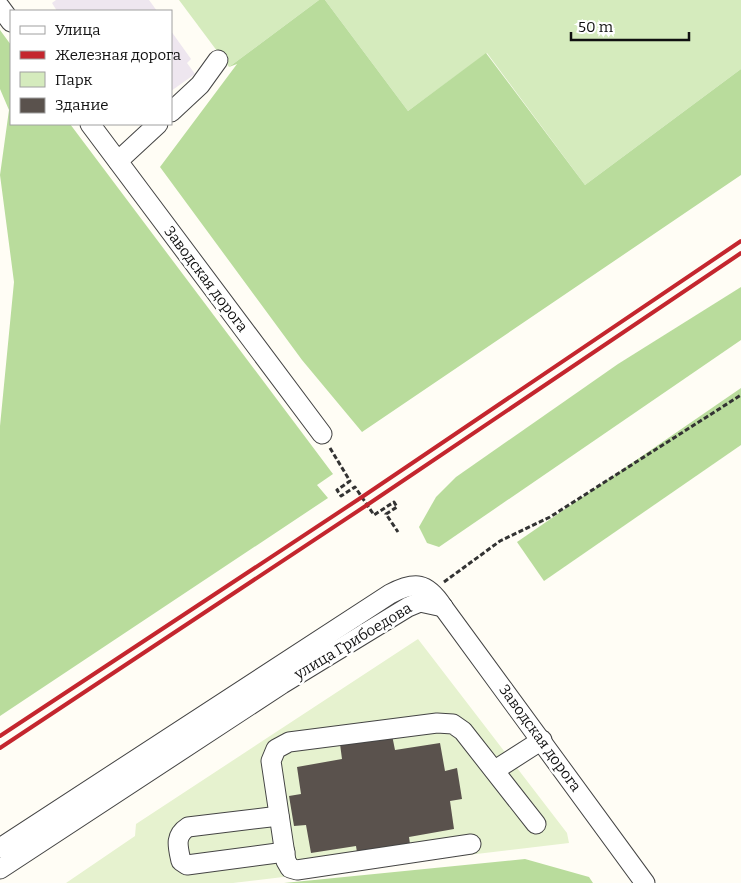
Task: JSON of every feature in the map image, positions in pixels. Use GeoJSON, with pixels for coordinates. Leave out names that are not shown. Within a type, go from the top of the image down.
{"type":"FeatureCollection","features":[{"type":"Feature","properties":{"kind":"street"},"geometry":{"type":"LineString","coordinates":[[0,7],[10,21]]}},
{"type":"Feature","properties":{"kind":"street"},"geometry":{"type":"LineString","coordinates":[[172,111],[200,85],[218,60]]}},
{"type":"Feature","properties":{"kind":"street","name":"Заводская дорога"},"geometry":{"type":"LineString","coordinates":[[91,125],[326,440]]}},
{"type":"Feature","properties":{"kind":"street"},"geometry":{"type":"LineString","coordinates":[[118,161],[157,125]]}},
{"type":"Feature","properties":{"kind":"street","name":"улица Грибоедова"},"geometry":{"type":"LineString","coordinates":[[0,848],[390,594],[404,586],[422,586],[436,596],[439,595]]}},
{"type":"Feature","properties":{"kind":"street","name":"Заводская дорога"},"geometry":{"type":"LineString","coordinates":[[439,595],[645,883]]}},
{"type":"Feature","properties":{"kind":"street","name":"улица Грибоедова"},"geometry":{"type":"LineString","coordinates":[[0,869],[282,684],[408,607],[439,595]]}},
{"type":"Feature","properties":{"kind":"street"},"geometry":{"type":"LineString","coordinates":[[471,844],[297,870],[290,868],[285,852],[271,761],[276,749],[289,742],[437,723],[453,724],[463,731],[536,824]]}},
{"type":"Feature","properties":{"kind":"street"},"geometry":{"type":"LineString","coordinates":[[495,770],[542,740]]}},
{"type":"Feature","properties":{"kind":"street"},"geometry":{"type":"LineString","coordinates":[[279,816],[188,827],[181,832],[177,840],[181,861],[187,865],[285,852]]}},
{"type":"Feature","properties":{"kind":"path"},"geometry":{"type":"LineString","coordinates":[[439,595],[500,541],[550,517],[741,395]]}},
{"type":"Feature","properties":{"kind":"path"},"geometry":{"type":"LineString","coordinates":[[326,440],[350,481],[337,490],[341,496],[355,487],[374,515],[394,502],[397,507],[386,514],[398,532]]}},
{"type":"Feature","properties":{"kind":"shaded area"},"geometry":{"type":"Polygon","coordinates":[[[56,0],[149,0],[156,10],[56,10],[52,3],[56,0]]]}},
{"type":"Feature","properties":{"kind":"shaded area"},"geometry":{"type":"Polygon","coordinates":[[[172,32],[191,59],[187,63],[195,74],[172,90],[172,32]]]}},
{"type":"Feature","properties":{"kind":"green space"},"geometry":{"type":"Polygon","coordinates":[[[179,0],[319,0],[229,67],[179,0]]]}},
{"type":"Feature","properties":{"kind":"green space"},"geometry":{"type":"Polygon","coordinates":[[[319,0],[325,0],[408,111],[486,53],[585,185],[741,69],[741,175],[362,432],[302,360],[160,167],[237,64],[229,67],[319,0]]]}},
{"type":"Feature","properties":{"kind":"green space"},"geometry":{"type":"Polygon","coordinates":[[[325,0],[741,0],[741,69],[585,185],[487,53],[408,111],[325,0]]]}},
{"type":"Feature","properties":{"kind":"green space"},"geometry":{"type":"Polygon","coordinates":[[[0,30],[10,44],[10,125],[71,125],[333,474],[317,485],[328,498],[0,716],[0,426],[14,282],[0,175],[9,110],[0,89],[0,30]]]}},
{"type":"Feature","properties":{"kind":"green space"},"geometry":{"type":"Polygon","coordinates":[[[741,287],[741,340],[439,547],[427,543],[419,527],[436,497],[456,477],[618,364],[741,287]]]}},
{"type":"Feature","properties":{"kind":"green space"},"geometry":{"type":"Polygon","coordinates":[[[741,388],[741,445],[544,581],[517,542],[741,388]]]}},
{"type":"Feature","properties":{"kind":"green space"},"geometry":{"type":"Polygon","coordinates":[[[418,639],[567,833],[569,843],[233,883],[66,883],[135,836],[136,824],[418,639]]]}},
{"type":"Feature","properties":{"kind":"green space"},"geometry":{"type":"Polygon","coordinates":[[[525,859],[589,877],[593,883],[284,883],[525,859]]]}},
{"type":"Feature","properties":{"kind":"building"},"geometry":{"type":"Polygon","coordinates":[[[392,735],[395,750],[440,743],[445,771],[457,768],[462,799],[450,801],[454,829],[409,837],[411,851],[358,859],[356,846],[311,853],[306,825],[294,826],[289,796],[301,794],[297,767],[342,759],[340,744],[392,735]]]}},
{"type":"Feature","properties":{"kind":"railway"},"geometry":{"type":"LineString","coordinates":[[0,736],[362,497],[741,241]]}},
{"type":"Feature","properties":{"kind":"railway"},"geometry":{"type":"LineString","coordinates":[[0,748],[367,505],[741,253]]}}]}
